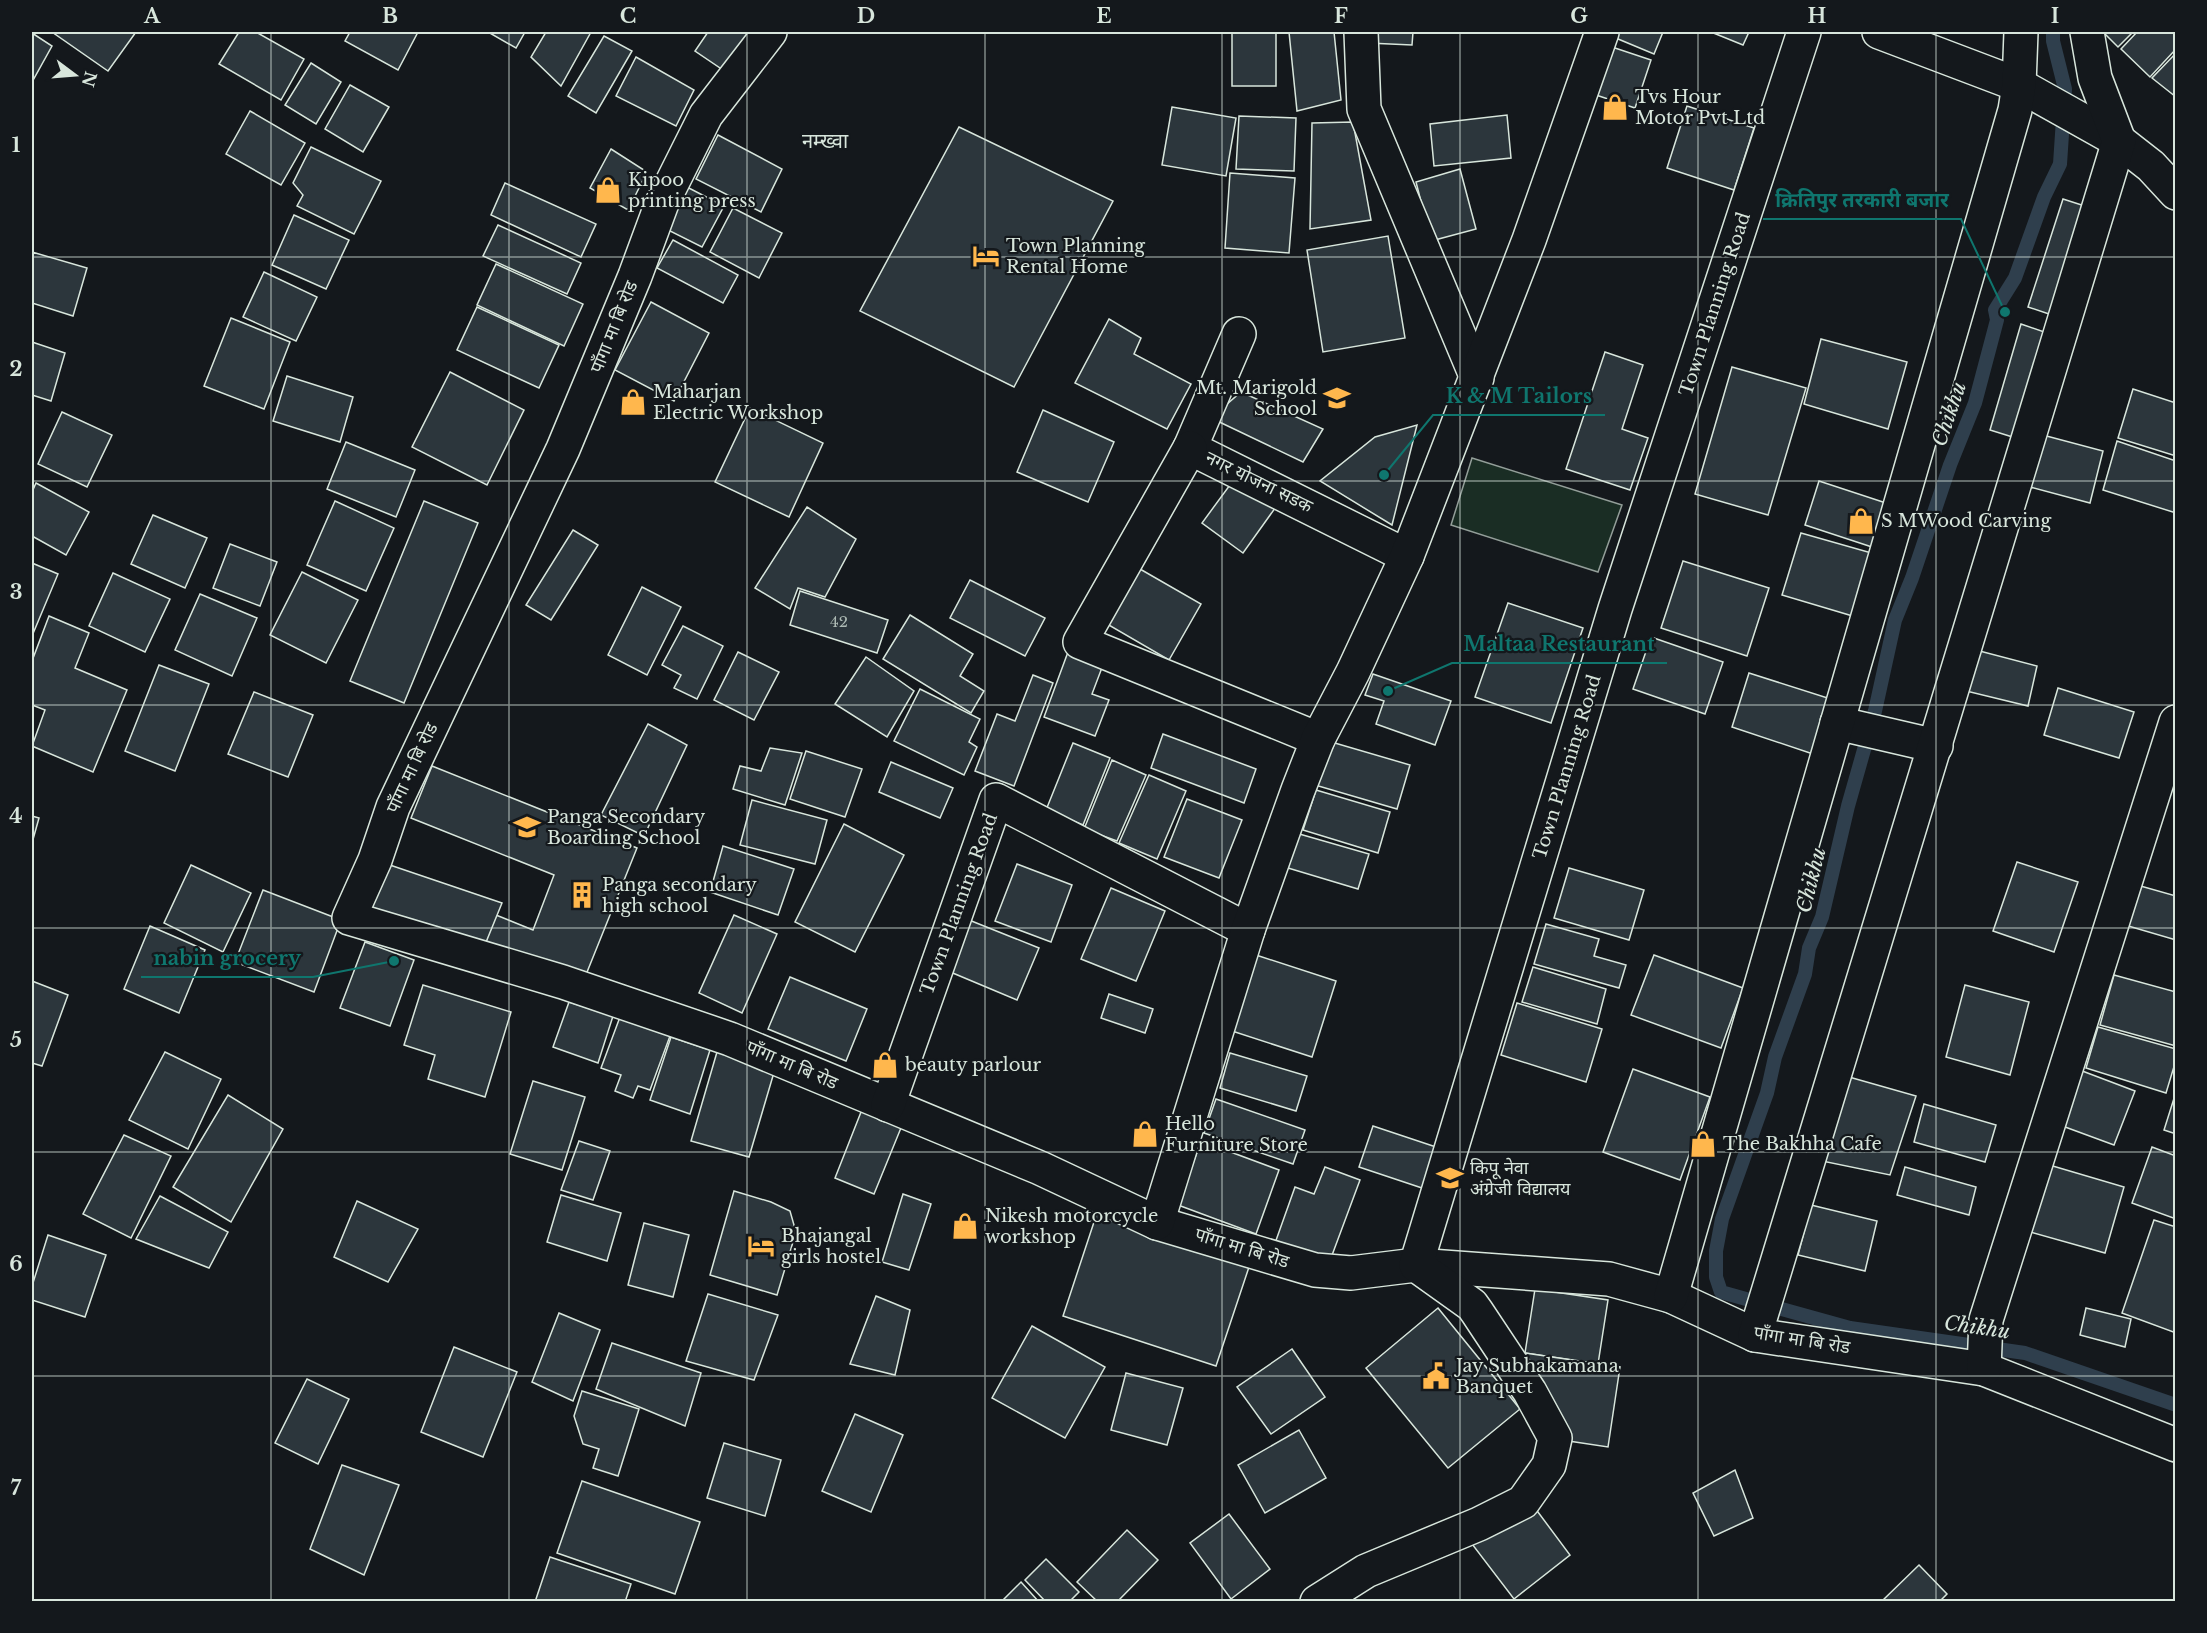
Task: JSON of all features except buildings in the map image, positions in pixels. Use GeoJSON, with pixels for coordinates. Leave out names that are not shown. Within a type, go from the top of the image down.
{"type":"FeatureCollection","features":[{"type":"Feature","properties":{"kind":"street","name":"पाँगा मा बि रोड"},"geometry":{"type":"LineString","coordinates":[[770,32],[706,115],[662,203],[635,276],[563,449],[397,798],[375,860],[349,918],[623,1001],[730,1040],[888,1105],[1040,1168],[1157,1222],[1315,1270],[1352,1273],[1416,1265],[1609,1279],[1671,1296],[1755,1335],[1984,1369],[2175,1445]]}},
{"type":"Feature","properties":{"kind":"street"},"geometry":{"type":"LineString","coordinates":[[1361,32],[1364,109],[1476,378]]}},
{"type":"Feature","properties":{"kind":"street"},"geometry":{"type":"LineString","coordinates":[[1157,1222],[1248,930],[1298,790],[1318,739],[1353,672],[1407,556],[1529,240],[1602,32]]}},
{"type":"Feature","properties":{"kind":"street","name":"Town Planning Road"},"geometry":{"type":"LineString","coordinates":[[1416,1265],[1615,609],[1804,32]]}},
{"type":"Feature","properties":{"kind":"street"},"geometry":{"type":"LineString","coordinates":[[1879,32],[2019,85],[2119,141],[2151,166],[2175,193]]}},
{"type":"Feature","properties":{"kind":"street"},"geometry":{"type":"LineString","coordinates":[[1671,1296],[2015,110],[2019,85],[2021,32]]}},
{"type":"Feature","properties":{"kind":"street"},"geometry":{"type":"LineString","coordinates":[[1755,1335],[2119,141],[2095,78],[2087,32]]}},
{"type":"Feature","properties":{"kind":"street","name":"नगर योजना सडक"},"geometry":{"type":"LineString","coordinates":[[1239,334],[1190,448],[1407,556]]}},
{"type":"Feature","properties":{"kind":"street"},"geometry":{"type":"LineString","coordinates":[[1190,448],[1080,642],[1318,739]]}},
{"type":"Feature","properties":{"kind":"street"},"geometry":{"type":"LineString","coordinates":[[1984,1369],[1986,1320],[2175,722]]}},
{"type":"Feature","properties":{"kind":"street"},"geometry":{"type":"LineString","coordinates":[[1837,723],[1936,746]]}},
{"type":"Feature","properties":{"kind":"street","name":"Town Planning Road"},"geometry":{"type":"LineString","coordinates":[[888,1105],[996,800],[1248,930]]}},
{"type":"Feature","properties":{"kind":"street"},"geometry":{"type":"LineString","coordinates":[[1317,1602],[1366,1571],[1479,1524],[1523,1502],[1549,1465],[1555,1438],[1530,1392],[1477,1312],[1472,1305],[1416,1265]]}},
{"type":"Feature","properties":{"kind":"green space"},"geometry":{"type":"Polygon","coordinates":[[[1472,458],[1622,505],[1598,572],[1451,525],[1472,458]]]}},
{"type":"Feature","properties":{"kind":"waterway","name":"Chikhu"},"geometry":{"type":"LineString","coordinates":[[2053,32],[2053,41],[2065,89],[2060,164],[2044,197],[2015,278],[1995,310],[1997,320],[1975,403],[1950,465],[1912,578],[1895,620],[1875,711],[1848,806],[1822,917],[1809,948],[1805,974],[1775,1057],[1767,1093],[1722,1219],[1716,1251],[1716,1277],[1721,1292],[1850,1328],[2025,1353],[2176,1405]]}},
{"type":"Feature","properties":{"kind":"place","name":"Tvs Hour Motor Pvt Ltd"},"geometry":{"type":"Point","coordinates":[1615,107]}},
{"type":"Feature","properties":{"kind":"place","name":"Kipoo printing press"},"geometry":{"type":"Point","coordinates":[608,190]}},
{"type":"Feature","properties":{"kind":"place","name":"Town Planning Rental Home"},"geometry":{"type":"Point","coordinates":[986,256]}},
{"type":"Feature","properties":{"kind":"place","name":"क्रितिपुर तरकारी बजार"},"geometry":{"type":"Point","coordinates":[2005,312]}},
{"type":"Feature","properties":{"kind":"place","name":"Mt. Marigold School"},"geometry":{"type":"Point","coordinates":[1337,398]}},
{"type":"Feature","properties":{"kind":"place","name":"Maharjan Electric Workshop"},"geometry":{"type":"Point","coordinates":[633,402]}},
{"type":"Feature","properties":{"kind":"place","name":"K & M Tailors"},"geometry":{"type":"Point","coordinates":[1384,475]}},
{"type":"Feature","properties":{"kind":"place","name":"S MWood Carving"},"geometry":{"type":"Point","coordinates":[1861,521]}},
{"type":"Feature","properties":{"kind":"place","name":"Maltaa Restaurant"},"geometry":{"type":"Point","coordinates":[1388,691]}},
{"type":"Feature","properties":{"kind":"place","name":"Panga Secondary Boarding School"},"geometry":{"type":"Point","coordinates":[527,827]}},
{"type":"Feature","properties":{"kind":"place","name":"Panga secondary high school"},"geometry":{"type":"Point","coordinates":[582,895]}},
{"type":"Feature","properties":{"kind":"place","name":"nabin grocery"},"geometry":{"type":"Point","coordinates":[394,961]}},
{"type":"Feature","properties":{"kind":"place","name":"beauty parlour"},"geometry":{"type":"Point","coordinates":[885,1065]}},
{"type":"Feature","properties":{"kind":"place","name":"Hello Furniture Store"},"geometry":{"type":"Point","coordinates":[1145,1134]}},
{"type":"Feature","properties":{"kind":"place","name":"The Bakhha Cafe"},"geometry":{"type":"Point","coordinates":[1703,1144]}},
{"type":"Feature","properties":{"kind":"place","name":"किपू नेवा अंग्रेजी विद्यालय"},"geometry":{"type":"Point","coordinates":[1450,1178]}},
{"type":"Feature","properties":{"kind":"place","name":"Nikesh motorcycle workshop"},"geometry":{"type":"Point","coordinates":[965,1226]}},
{"type":"Feature","properties":{"kind":"place","name":"Bhajangal girls hostel"},"geometry":{"type":"Point","coordinates":[761,1246]}},
{"type":"Feature","properties":{"kind":"place","name":"Jay Subhakamana Banquet"},"geometry":{"type":"Point","coordinates":[1436,1376]}},
{"type":"Feature","properties":{"kind":"district","name":"नम्ख्वा"},"geometry":{"type":"Point","coordinates":[825,141]}}]}
